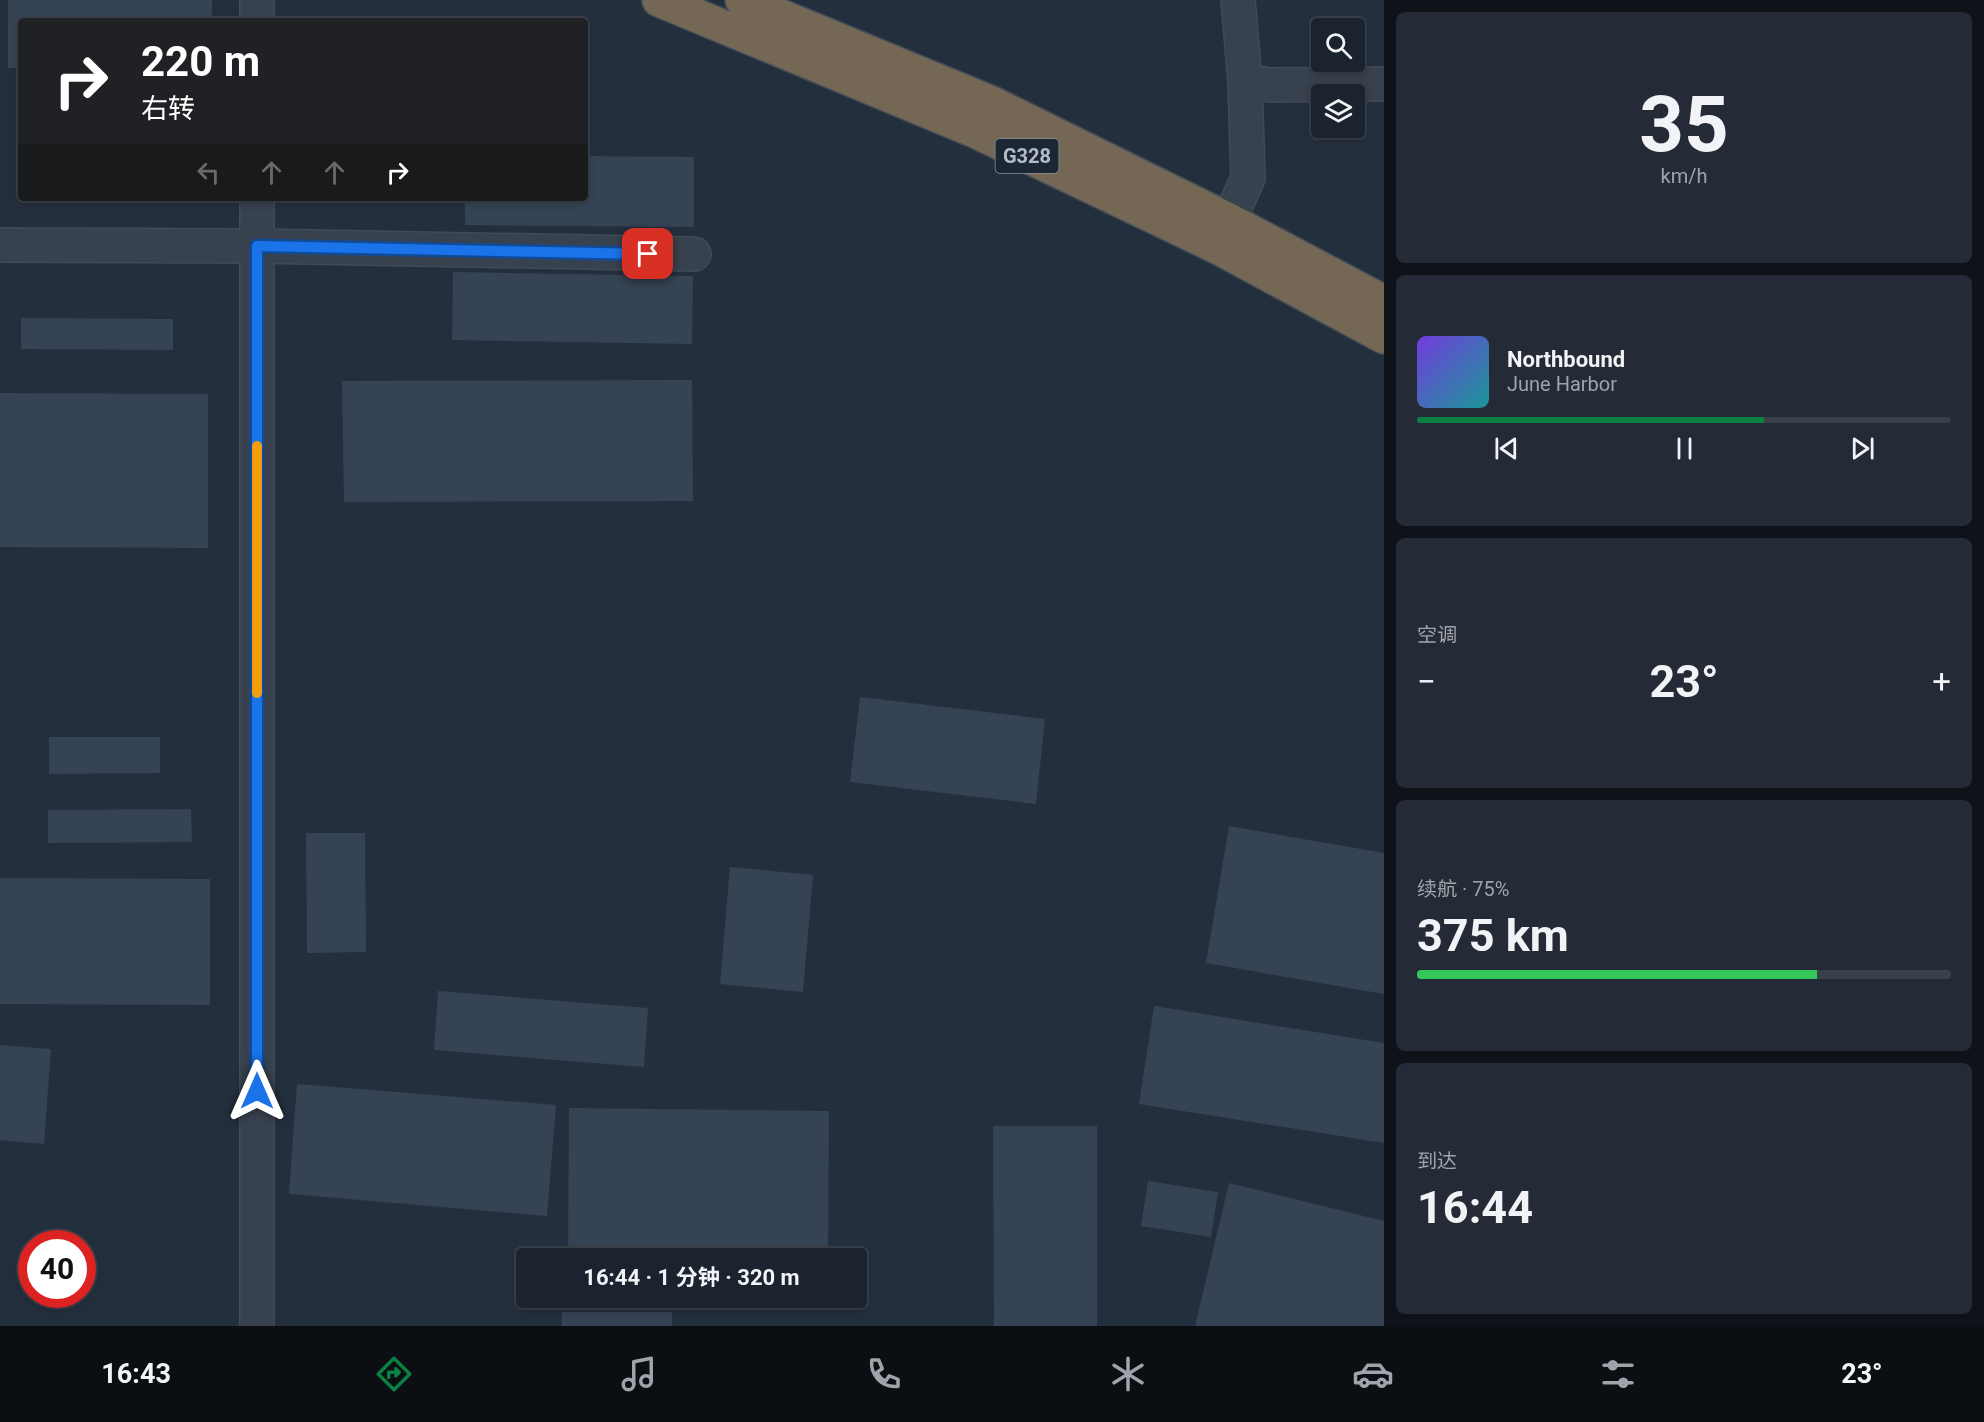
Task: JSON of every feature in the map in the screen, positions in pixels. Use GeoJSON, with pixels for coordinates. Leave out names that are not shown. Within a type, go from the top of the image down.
{"type":"FeatureCollection","features":[{"type":"Feature","properties":{"kind":"highway","name":"G328"},"geometry":{"type":"LineString","coordinates":[[658,0],[977,132],[1216,247],[1384,337]]}},
{"type":"Feature","properties":{"kind":"highway","name":"G328"},"geometry":{"type":"LineString","coordinates":[[742,0],[992,103],[1229,220],[1384,302]]}},
{"type":"Feature","properties":{"kind":"street"},"geometry":{"type":"LineString","coordinates":[[257,0],[257,18]]}},
{"type":"Feature","properties":{"kind":"street"},"geometry":{"type":"LineString","coordinates":[[1229,220],[1248,178],[1245,81],[1238,0]]}},
{"type":"Feature","properties":{"kind":"street"},"geometry":{"type":"LineString","coordinates":[[1245,81],[1270,85],[1384,84]]}},
{"type":"Feature","properties":{"kind":"street"},"geometry":{"type":"LineString","coordinates":[[257,201],[257,1326]]}},
{"type":"Feature","properties":{"kind":"street"},"geometry":{"type":"LineString","coordinates":[[0,245],[257,246],[694,254]]}},
{"type":"Feature","properties":{"kind":"building"},"geometry":{"type":"Polygon","coordinates":[[[8,0],[212,0],[212,18],[18,18],[18,68],[8,68],[8,0]]]}},
{"type":"Feature","properties":{"kind":"building"},"geometry":{"type":"Polygon","coordinates":[[[588,156],[694,157],[694,227],[465,225],[465,201],[588,201],[588,156]]]}},
{"type":"Feature","properties":{"kind":"building"},"geometry":{"type":"Polygon","coordinates":[[[453,272],[693,276],[692,344],[452,340],[453,272]]]}},
{"type":"Feature","properties":{"kind":"building"},"geometry":{"type":"Polygon","coordinates":[[[21,318],[173,319],[173,350],[21,349],[21,318]]]}},
{"type":"Feature","properties":{"kind":"building"},"geometry":{"type":"Polygon","coordinates":[[[692,380],[693,501],[344,502],[342,381],[692,380]]]}},
{"type":"Feature","properties":{"kind":"building"},"geometry":{"type":"Polygon","coordinates":[[[0,393],[208,394],[208,548],[0,547],[0,393]]]}},
{"type":"Feature","properties":{"kind":"building"},"geometry":{"type":"Polygon","coordinates":[[[860,697],[1045,719],[1036,804],[850,782],[860,697]]]}},
{"type":"Feature","properties":{"kind":"building"},"geometry":{"type":"Polygon","coordinates":[[[49,737],[160,737],[160,773],[49,774],[49,737]]]}},
{"type":"Feature","properties":{"kind":"building"},"geometry":{"type":"Polygon","coordinates":[[[191,809],[192,842],[48,843],[48,810],[191,809]]]}},
{"type":"Feature","properties":{"kind":"building"},"geometry":{"type":"Polygon","coordinates":[[[1229,826],[1384,853],[1384,994],[1206,963],[1229,826]]]}},
{"type":"Feature","properties":{"kind":"building"},"geometry":{"type":"Polygon","coordinates":[[[306,833],[365,833],[366,952],[307,953],[306,833]]]}},
{"type":"Feature","properties":{"kind":"building"},"geometry":{"type":"Polygon","coordinates":[[[730,867],[813,875],[803,992],[720,984],[730,867]]]}},
{"type":"Feature","properties":{"kind":"building"},"geometry":{"type":"Polygon","coordinates":[[[0,878],[210,879],[210,1005],[0,1004],[0,878]]]}},
{"type":"Feature","properties":{"kind":"building"},"geometry":{"type":"Polygon","coordinates":[[[438,991],[648,1008],[644,1067],[434,1050],[438,991]]]}},
{"type":"Feature","properties":{"kind":"building"},"geometry":{"type":"Polygon","coordinates":[[[1154,1006],[1384,1043],[1384,1143],[1139,1104],[1154,1006]]]}},
{"type":"Feature","properties":{"kind":"building"},"geometry":{"type":"Polygon","coordinates":[[[0,1045],[51,1049],[44,1144],[0,1140],[0,1045]]]}},
{"type":"Feature","properties":{"kind":"building"},"geometry":{"type":"Polygon","coordinates":[[[297,1084],[556,1105],[547,1216],[289,1194],[297,1084]]]}},
{"type":"Feature","properties":{"kind":"building"},"geometry":{"type":"Polygon","coordinates":[[[569,1108],[829,1111],[828,1248],[568,1248],[569,1108]]]}},
{"type":"Feature","properties":{"kind":"building"},"geometry":{"type":"Polygon","coordinates":[[[993,1126],[1097,1126],[1097,1326],[994,1326],[993,1126]]]}},
{"type":"Feature","properties":{"kind":"building"},"geometry":{"type":"Polygon","coordinates":[[[1148,1181],[1218,1192],[1211,1237],[1141,1226],[1148,1181]]]}},
{"type":"Feature","properties":{"kind":"building"},"geometry":{"type":"Polygon","coordinates":[[[1229,1183],[1384,1221],[1384,1326],[1195,1326],[1229,1183]]]}},
{"type":"Feature","properties":{"kind":"building"},"geometry":{"type":"Polygon","coordinates":[[[562,1312],[672,1312],[672,1326],[562,1326],[562,1312]]]}},
{"type":"Feature","properties":{"kind":"slow traffic"},"geometry":{"type":"LineString","coordinates":[[257,446],[257,693]]}},
{"type":"Feature","properties":{"kind":"route"},"geometry":{"type":"LineString","coordinates":[[257,1091],[257,246],[648,254]]}}]}
